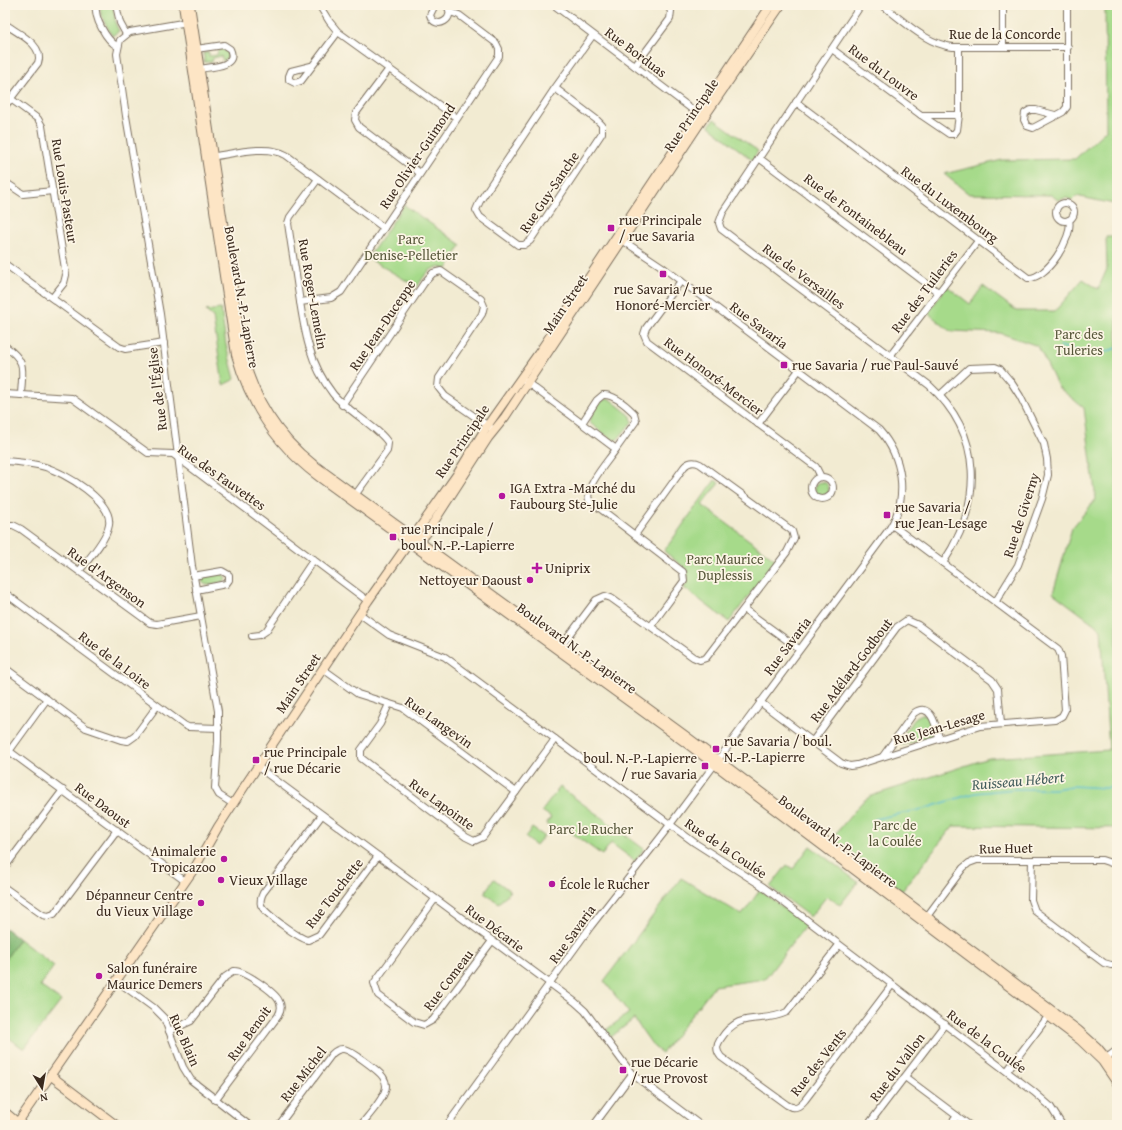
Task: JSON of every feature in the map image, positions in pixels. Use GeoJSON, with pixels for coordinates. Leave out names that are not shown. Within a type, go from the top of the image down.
{"type":"FeatureCollection","features":[{"type":"Feature","properties":{"kind":"street"},"geometry":{"type":"LineString","coordinates":[[96,5],[96,14],[107,35],[117,46],[126,34],[137,30],[189,22]]}},
{"type":"Feature","properties":{"kind":"street"},"geometry":{"type":"LineString","coordinates":[[116,5],[120,23],[126,34]]}},
{"type":"Feature","properties":{"kind":"street","name":"Boulevard N.-P.-Lapierre"},"geometry":{"type":"LineString","coordinates":[[183,5],[196,49],[196,69]]}},
{"type":"Feature","properties":{"kind":"street","name":"Boulevard N.-P.-Lapierre"},"geometry":{"type":"LineString","coordinates":[[190,5],[189,22],[209,158],[239,338],[251,382],[268,413],[291,444],[312,464],[353,498],[716,762],[1050,1013],[1117,1071]]}},
{"type":"Feature","properties":{"kind":"street"},"geometry":{"type":"LineString","coordinates":[[319,5],[325,17],[338,32],[457,118]]}},
{"type":"Feature","properties":{"kind":"street"},"geometry":{"type":"LineString","coordinates":[[435,5],[430,15],[436,23],[445,22],[450,12],[446,5]]}},
{"type":"Feature","properties":{"kind":"street","name":"Rue Borduas"},"geometry":{"type":"LineString","coordinates":[[554,5],[701,116]]}},
{"type":"Feature","properties":{"kind":"street"},"geometry":{"type":"LineString","coordinates":[[635,66],[670,19],[671,11],[667,5]]}},
{"type":"Feature","properties":{"kind":"street","name":"Rue Principale"},"geometry":{"type":"LineString","coordinates":[[620,238],[701,116],[771,5]]}},
{"type":"Feature","properties":{"kind":"street","name":"Rue Principale"},"geometry":{"type":"LineString","coordinates":[[701,116],[781,5]]}},
{"type":"Feature","properties":{"kind":"street","name":"Rue de Versailles"},"geometry":{"type":"LineString","coordinates":[[861,5],[721,215],[719,220],[720,228],[940,395],[952,412],[964,436],[970,455],[972,492],[966,521],[957,541],[943,563]]}},
{"type":"Feature","properties":{"kind":"street","name":"Rue de la Concorde"},"geometry":{"type":"LineString","coordinates":[[882,5],[931,41],[939,45],[959,48],[1068,47]]}},
{"type":"Feature","properties":{"kind":"street"},"geometry":{"type":"LineString","coordinates":[[1003,5],[1003,47]]}},
{"type":"Feature","properties":{"kind":"street"},"geometry":{"type":"LineString","coordinates":[[1056,115],[1030,110],[1025,113],[1024,120],[1027,126],[1034,128],[1065,110],[1068,102],[1067,5]]}},
{"type":"Feature","properties":{"kind":"street","name":"Rue Olivier-Guimond"},"geometry":{"type":"LineString","coordinates":[[300,302],[331,298],[338,294],[497,59],[500,53],[496,43],[459,15],[450,12]]}},
{"type":"Feature","properties":{"kind":"street"},"geometry":{"type":"LineString","coordinates":[[5,24],[36,47],[40,57],[38,63],[5,106]]}},
{"type":"Feature","properties":{"kind":"street"},"geometry":{"type":"LineString","coordinates":[[311,66],[338,32]]}},
{"type":"Feature","properties":{"kind":"street","name":"Rue Guy-Sanche"},"geometry":{"type":"LineString","coordinates":[[555,88],[597,120],[602,125],[602,133],[530,241],[524,245],[518,245],[481,218],[477,213],[477,208],[480,201],[555,88],[593,35]]}},
{"type":"Feature","properties":{"kind":"street"},"geometry":{"type":"LineString","coordinates":[[196,49],[224,45],[229,46],[232,54],[229,63],[196,69]]}},
{"type":"Feature","properties":{"kind":"street","name":"Rue de l'Église"},"geometry":{"type":"LineString","coordinates":[[117,46],[124,103],[159,307],[193,576],[218,711],[219,728],[216,788],[219,794],[233,804]]}},
{"type":"Feature","properties":{"kind":"street","name":"Rue du Louvre"},"geometry":{"type":"LineString","coordinates":[[832,48],[921,115],[949,134],[954,134],[957,130],[959,115],[959,48]]}},
{"type":"Feature","properties":{"kind":"street"},"geometry":{"type":"LineString","coordinates":[[389,69],[356,113],[355,120],[358,127],[420,173]]}},
{"type":"Feature","properties":{"kind":"street","name":"Rue Louis-Pasteur"},"geometry":{"type":"LineString","coordinates":[[11,99],[38,119],[41,124],[66,275],[64,283],[52,298]]}},
{"type":"Feature","properties":{"kind":"street","name":"Rue du Luxembourg"},"geometry":{"type":"LineString","coordinates":[[796,102],[1028,278],[1035,278],[1055,259],[1063,248],[1069,233],[1069,220]]}},
{"type":"Feature","properties":{"kind":"street","name":"Rue du Louvre"},"geometry":{"type":"LineString","coordinates":[[921,115],[959,115]]}},
{"type":"Feature","properties":{"kind":"street"},"geometry":{"type":"LineString","coordinates":[[209,158],[266,149],[274,150],[286,155],[384,228]]}},
{"type":"Feature","properties":{"kind":"street","name":"Rue de Fontainebleau"},"geometry":{"type":"LineString","coordinates":[[759,158],[938,292]]}},
{"type":"Feature","properties":{"kind":"street","name":"Rue Roger-Lemelin"},"geometry":{"type":"LineString","coordinates":[[318,179],[288,221],[307,344],[315,366],[325,383],[342,405],[381,435],[388,443],[387,451],[353,498]]}},
{"type":"Feature","properties":{"kind":"street"},"geometry":{"type":"LineString","coordinates":[[5,182],[23,194],[53,191]]}},
{"type":"Feature","properties":{"kind":"street","name":"Rue Savaria"},"geometry":{"type":"LineString","coordinates":[[447,1125],[591,926],[670,824],[892,525],[900,503],[901,476],[896,457],[887,440],[872,424],[681,281],[620,238]]}},
{"type":"Feature","properties":{"kind":"street","name":"Main Street"},"geometry":{"type":"LineString","coordinates":[[524,381],[620,238]]}},
{"type":"Feature","properties":{"kind":"street","name":"Rue des Tuileries"},"geometry":{"type":"LineString","coordinates":[[890,356],[978,241]]}},
{"type":"Feature","properties":{"kind":"street"},"geometry":{"type":"LineString","coordinates":[[5,264],[119,347],[125,349],[164,343]]}},
{"type":"Feature","properties":{"kind":"street","name":"Rue Jean-Duceppe"},"geometry":{"type":"LineString","coordinates":[[342,405],[424,283],[433,273],[441,271],[482,300],[484,306],[482,314],[439,378],[438,388],[445,396],[491,428]]}},
{"type":"Feature","properties":{"kind":"street","name":"Rue Honoré-Mercier"},"geometry":{"type":"LineString","coordinates":[[681,281],[647,326],[644,332],[645,338],[648,342],[816,468],[821,477]]}},
{"type":"Feature","properties":{"kind":"street"},"geometry":{"type":"LineString","coordinates":[[5,346],[18,356],[21,362],[21,395]]}},
{"type":"Feature","properties":{"kind":"street","name":"Rue de Giverny"},"geometry":{"type":"LineString","coordinates":[[940,395],[969,368],[997,368],[1011,382],[1020,396],[1044,444],[1048,475],[1042,499],[1018,565],[996,601]]}},
{"type":"Feature","properties":{"kind":"street"},"geometry":{"type":"LineString","coordinates":[[758,424],[799,370]]}},
{"type":"Feature","properties":{"kind":"street"},"geometry":{"type":"LineString","coordinates":[[524,381],[616,449]]}},
{"type":"Feature","properties":{"kind":"street","name":"Rue Principale"},"geometry":{"type":"LineString","coordinates":[[360,614],[368,601],[414,541],[458,473],[524,381]]}},
{"type":"Feature","properties":{"kind":"street","name":"Rue des Fauvettes"},"geometry":{"type":"LineString","coordinates":[[5,394],[72,398],[148,453],[169,453],[177,457],[368,601]]}},
{"type":"Feature","properties":{"kind":"street"},"geometry":{"type":"LineString","coordinates":[[582,423],[597,400],[603,395],[611,396],[634,413],[636,422],[589,488],[587,496],[593,505],[681,569],[684,575],[681,585],[651,626]]}},
{"type":"Feature","properties":{"kind":"street"},"geometry":{"type":"LineString","coordinates":[[5,462],[35,464],[56,471],[68,478],[104,505],[110,519],[108,530],[79,571]]}},
{"type":"Feature","properties":{"kind":"street"},"geometry":{"type":"LineString","coordinates":[[560,648],[596,600],[604,596],[611,598],[693,657],[702,660],[709,656],[790,547],[794,535],[787,527],[700,464],[693,462],[686,464],[635,535]]}},
{"type":"Feature","properties":{"kind":"street","name":"Rue d'Argenson"},"geometry":{"type":"LineString","coordinates":[[5,525],[13,525],[21,529],[150,623],[157,624],[201,616]]}},
{"type":"Feature","properties":{"kind":"street","name":"Rue Jean-Lesage"},"geometry":{"type":"LineString","coordinates":[[760,702],[841,763],[847,765],[857,765],[980,726],[1001,723],[1055,720],[1062,716],[1065,710],[1061,656],[1059,651],[996,601],[892,525]]}},
{"type":"Feature","properties":{"kind":"street"},"geometry":{"type":"LineString","coordinates":[[252,636],[260,635],[266,631],[314,559]]}},
{"type":"Feature","properties":{"kind":"street"},"geometry":{"type":"LineString","coordinates":[[193,576],[222,570],[229,575],[228,582],[223,585],[196,590]]}},
{"type":"Feature","properties":{"kind":"street","name":"Rue de la Loire"},"geometry":{"type":"LineString","coordinates":[[5,593],[186,726],[219,728]]}},
{"type":"Feature","properties":{"kind":"street"},"geometry":{"type":"LineString","coordinates":[[744,609],[799,649]]}},
{"type":"Feature","properties":{"kind":"street","name":"Main Street"},"geometry":{"type":"LineString","coordinates":[[258,767],[360,614]]}},
{"type":"Feature","properties":{"kind":"street","name":"Rue de la Coulée"},"geometry":{"type":"LineString","coordinates":[[360,614],[389,635],[441,654],[707,851],[762,886],[1048,1104],[1062,1125]]}},
{"type":"Feature","properties":{"kind":"street","name":"Rue Adélard-Godbout"},"geometry":{"type":"LineString","coordinates":[[812,742],[897,627],[903,621],[907,620],[918,625],[993,681],[998,689],[1001,723]]}},
{"type":"Feature","properties":{"kind":"street"},"geometry":{"type":"LineString","coordinates":[[5,668],[86,728],[124,741],[130,740],[135,736],[157,706]]}},
{"type":"Feature","properties":{"kind":"street","name":"Rue Langevin"},"geometry":{"type":"LineString","coordinates":[[323,669],[358,694],[403,708],[516,792]]}},
{"type":"Feature","properties":{"kind":"street"},"geometry":{"type":"LineString","coordinates":[[5,757],[7,749],[47,699]]}},
{"type":"Feature","properties":{"kind":"street","name":"Rue Lapointe"},"geometry":{"type":"LineString","coordinates":[[389,704],[377,730],[362,750],[361,758],[470,840],[474,841],[483,837],[555,739]]}},
{"type":"Feature","properties":{"kind":"street"},"geometry":{"type":"LineString","coordinates":[[883,756],[914,713],[919,710],[925,710],[931,714],[939,738]]}},
{"type":"Feature","properties":{"kind":"street","name":"Rue Daoust"},"geometry":{"type":"LineString","coordinates":[[7,749],[186,881]]}},
{"type":"Feature","properties":{"kind":"street"},"geometry":{"type":"LineString","coordinates":[[5,1112],[18,1124],[50,1075],[186,881],[233,804],[258,767]]}},
{"type":"Feature","properties":{"kind":"street","name":"Rue Décarie"},"geometry":{"type":"LineString","coordinates":[[258,767],[585,1011],[632,1074],[700,1125]]}},
{"type":"Feature","properties":{"kind":"street"},"geometry":{"type":"LineString","coordinates":[[5,867],[63,790]]}},
{"type":"Feature","properties":{"kind":"street","name":"Rue Touchette"},"geometry":{"type":"LineString","coordinates":[[322,815],[263,893],[261,900],[264,909],[298,936],[308,940],[319,935],[378,856]]}},
{"type":"Feature","properties":{"kind":"street"},"geometry":{"type":"LineString","coordinates":[[5,888],[39,913],[46,916],[54,914],[117,830]]}},
{"type":"Feature","properties":{"kind":"street","name":"Rue Huet"},"geometry":{"type":"LineString","coordinates":[[925,919],[963,868],[972,862],[981,859],[1102,860],[1117,865]]}},
{"type":"Feature","properties":{"kind":"street"},"geometry":{"type":"LineString","coordinates":[[1032,860],[1031,900],[1036,911],[1104,963],[1117,965]]}},
{"type":"Feature","properties":{"kind":"street","name":"Rue Comeau"},"geometry":{"type":"LineString","coordinates":[[435,899],[374,983],[378,995],[414,1022],[424,1025],[433,1020],[492,941]]}},
{"type":"Feature","properties":{"kind":"street","name":"Rue des Vents"},"geometry":{"type":"LineString","coordinates":[[840,945],[787,1012],[779,1015],[741,1020],[731,1025],[718,1043],[718,1050],[721,1057],[791,1108],[798,1107],[805,1100],[892,985]]}},
{"type":"Feature","properties":{"kind":"street","name":"Rue Benoit"},"geometry":{"type":"LineString","coordinates":[[169,1031],[185,1025],[193,1019],[225,977],[234,971],[246,973],[278,999],[281,1006],[278,1016],[215,1100]]}},
{"type":"Feature","properties":{"kind":"street","name":"Rue Blain"},"geometry":{"type":"LineString","coordinates":[[117,981],[158,1011],[164,1018],[188,1076],[194,1084],[249,1125]]}},
{"type":"Feature","properties":{"kind":"street"},"geometry":{"type":"LineString","coordinates":[[1006,1071],[1050,1013]]}},
{"type":"Feature","properties":{"kind":"street","name":"Rue du Vallon"},"geometry":{"type":"LineString","coordinates":[[868,1125],[945,1024]]}},
{"type":"Feature","properties":{"kind":"street","name":"Rue Michel"},"geometry":{"type":"LineString","coordinates":[[279,1125],[332,1054],[337,1050],[343,1049],[352,1053],[381,1074],[386,1084],[384,1094],[361,1125]]}},
{"type":"Feature","properties":{"kind":"street"},"geometry":{"type":"LineString","coordinates":[[1104,1059],[1117,1050]]}},
{"type":"Feature","properties":{"kind":"street","name":"Boulevard N.-P.-Lapierre"},"geometry":{"type":"LineString","coordinates":[[1104,1059],[1117,1082]]}},
{"type":"Feature","properties":{"kind":"street"},"geometry":{"type":"LineString","coordinates":[[594,1125],[632,1074]]}},
{"type":"Feature","properties":{"kind":"street"},"geometry":{"type":"LineString","coordinates":[[50,1075],[116,1125]]}},
{"type":"Feature","properties":{"kind":"street"},"geometry":{"type":"LineString","coordinates":[[906,1077],[969,1125]]}},
{"type":"Feature","properties":{"kind":"street"},"geometry":{"type":"LineString","coordinates":[[950,1125],[957,1116]]}},
{"type":"Feature","properties":{"kind":"green space"},"geometry":{"type":"Polygon","coordinates":[[[100,5],[113,5],[116,25],[119,31],[112,36],[101,15],[100,5]]]}},
{"type":"Feature","properties":{"kind":"green space"},"geometry":{"type":"Polygon","coordinates":[[[1105,5],[1117,5],[1117,207],[1114,204],[1076,196],[1072,200],[1066,198],[1058,200],[1051,195],[969,194],[944,174],[1002,160],[1075,159],[1106,130],[1105,5]]]}},
{"type":"Feature","properties":{"kind":"green space"},"geometry":{"type":"Polygon","coordinates":[[[222,49],[228,52],[227,59],[223,61],[221,56],[213,58],[212,62],[204,62],[204,53],[209,52],[209,56],[217,55],[218,50],[222,49]]]}},
{"type":"Feature","properties":{"kind":"green space"},"geometry":{"type":"Polygon","coordinates":[[[714,119],[758,151],[752,160],[709,126],[714,119]]]}},
{"type":"Feature","properties":{"kind":"green space","name":"Parc Denise-Pelletier"},"geometry":{"type":"Polygon","coordinates":[[[404,205],[461,245],[447,269],[437,268],[429,271],[417,287],[368,258],[404,205]]]}},
{"type":"Feature","properties":{"kind":"green space","name":"Parc des Tuleries"},"geometry":{"type":"Polygon","coordinates":[[[1106,237],[1117,237],[1117,828],[953,826],[902,891],[832,838],[862,802],[871,796],[989,758],[1109,750],[1101,629],[1053,593],[1072,528],[1096,499],[1084,408],[1058,387],[1038,346],[1000,333],[950,331],[928,313],[947,286],[970,304],[983,286],[1017,311],[1055,311],[1083,279],[1098,289],[1107,269],[1106,237]]]}},
{"type":"Feature","properties":{"kind":"green space"},"geometry":{"type":"Polygon","coordinates":[[[221,309],[226,345],[235,379],[223,385],[213,317],[206,311],[221,309]]]}},
{"type":"Feature","properties":{"kind":"green space"},"geometry":{"type":"Polygon","coordinates":[[[603,400],[611,400],[631,416],[632,422],[617,440],[611,439],[590,423],[595,409],[603,400]]]}},
{"type":"Feature","properties":{"kind":"green space","name":"Parc Maurice Duplessis"},"geometry":{"type":"Polygon","coordinates":[[[715,480],[719,483],[702,505],[776,560],[729,622],[684,588],[688,579],[687,570],[664,551],[715,480]]]}},
{"type":"Feature","properties":{"kind":"green space"},"geometry":{"type":"Polygon","coordinates":[[[819,482],[825,482],[829,486],[829,492],[825,496],[819,496],[815,492],[815,486],[819,482]]]}},
{"type":"Feature","properties":{"kind":"green space"},"geometry":{"type":"Polygon","coordinates":[[[222,573],[226,578],[223,582],[206,585],[202,582],[204,577],[222,573]]]}},
{"type":"Feature","properties":{"kind":"green space"},"geometry":{"type":"Polygon","coordinates":[[[922,714],[929,719],[932,734],[928,738],[902,745],[899,743],[916,717],[922,714]]]}},
{"type":"Feature","properties":{"kind":"green space","name":"Parc le Rucher"},"geometry":{"type":"Polygon","coordinates":[[[560,787],[644,849],[635,861],[611,843],[602,855],[565,828],[559,834],[546,824],[551,817],[542,811],[560,787]]]}},
{"type":"Feature","properties":{"kind":"green space"},"geometry":{"type":"Polygon","coordinates":[[[532,828],[544,836],[536,846],[525,837],[532,828]]]}},
{"type":"Feature","properties":{"kind":"green space","name":"Parc de la Coulée"},"geometry":{"type":"Polygon","coordinates":[[[810,846],[858,882],[840,905],[827,896],[810,917],[770,887],[787,865],[793,869],[810,846]]]}},
{"type":"Feature","properties":{"kind":"green space"},"geometry":{"type":"Polygon","coordinates":[[[681,878],[742,915],[760,890],[806,925],[765,979],[714,986],[662,1053],[654,1047],[634,1019],[611,1037],[606,1030],[629,1013],[604,981],[681,878]]]}},
{"type":"Feature","properties":{"kind":"green space"},"geometry":{"type":"Polygon","coordinates":[[[494,879],[510,891],[499,903],[484,893],[494,879]]]}},
{"type":"Feature","properties":{"kind":"green space"},"geometry":{"type":"Polygon","coordinates":[[[5,928],[19,939],[5,960],[5,928]]]}},
{"type":"Feature","properties":{"kind":"green space"},"geometry":{"type":"Polygon","coordinates":[[[19,939],[54,966],[40,986],[61,1001],[24,1049],[5,1035],[5,960],[19,939]]]}},
{"type":"Feature","properties":{"kind":"waterway"},"geometry":{"type":"LineString","coordinates":[[1060,346],[1088,353],[1102,352],[1117,348]]}},
{"type":"Feature","properties":{"kind":"waterway","name":"Ruisseau Hébert"},"geometry":{"type":"LineString","coordinates":[[875,819],[923,809],[975,793],[1015,789],[1055,789],[1072,786],[1106,788],[1117,785]]}},
{"type":"Feature","properties":{"kind":"place","name":"rue Principale / rue Savaria"},"geometry":{"type":"Point","coordinates":[611,228]}},
{"type":"Feature","properties":{"kind":"place","name":"rue Savaria / rue Honoré-Mercier"},"geometry":{"type":"Point","coordinates":[663,274]}},
{"type":"Feature","properties":{"kind":"place","name":"rue Savaria / rue Paul-Sauvé"},"geometry":{"type":"Point","coordinates":[784,365]}},
{"type":"Feature","properties":{"kind":"place","name":"IGA Extra -Marché du Faubourg Ste-Julie"},"geometry":{"type":"Point","coordinates":[502,496]}},
{"type":"Feature","properties":{"kind":"place","name":"rue Savaria / rue Jean-Lesage"},"geometry":{"type":"Point","coordinates":[887,515]}},
{"type":"Feature","properties":{"kind":"place","name":"rue Principale / boul. N.-P.-Lapierre"},"geometry":{"type":"Point","coordinates":[393,537]}},
{"type":"Feature","properties":{"kind":"place","name":"Uniprix"},"geometry":{"type":"Point","coordinates":[537,568]}},
{"type":"Feature","properties":{"kind":"place","name":"Nettoyeur Daoust"},"geometry":{"type":"Point","coordinates":[530,580]}},
{"type":"Feature","properties":{"kind":"place","name":"rue Savaria / boul. N.-P.-Lapierre"},"geometry":{"type":"Point","coordinates":[716,749]}},
{"type":"Feature","properties":{"kind":"place","name":"rue Principale / rue Décarie"},"geometry":{"type":"Point","coordinates":[256,760]}},
{"type":"Feature","properties":{"kind":"place","name":"boul. N.-P.-Lapierre / rue Savaria"},"geometry":{"type":"Point","coordinates":[705,766]}},
{"type":"Feature","properties":{"kind":"place","name":"Animalerie Tropicazoo"},"geometry":{"type":"Point","coordinates":[224,859]}},
{"type":"Feature","properties":{"kind":"place","name":"Vieux Village"},"geometry":{"type":"Point","coordinates":[221,880]}},
{"type":"Feature","properties":{"kind":"place","name":"École le Rucher"},"geometry":{"type":"Point","coordinates":[552,884]}},
{"type":"Feature","properties":{"kind":"place","name":"Dépanneur Centre du Vieux Village"},"geometry":{"type":"Point","coordinates":[201,903]}},
{"type":"Feature","properties":{"kind":"place","name":"Salon funéraire Maurice Demers"},"geometry":{"type":"Point","coordinates":[99,976]}},
{"type":"Feature","properties":{"kind":"place","name":"rue Décarie / rue Provost"},"geometry":{"type":"Point","coordinates":[623,1070]}}]}
